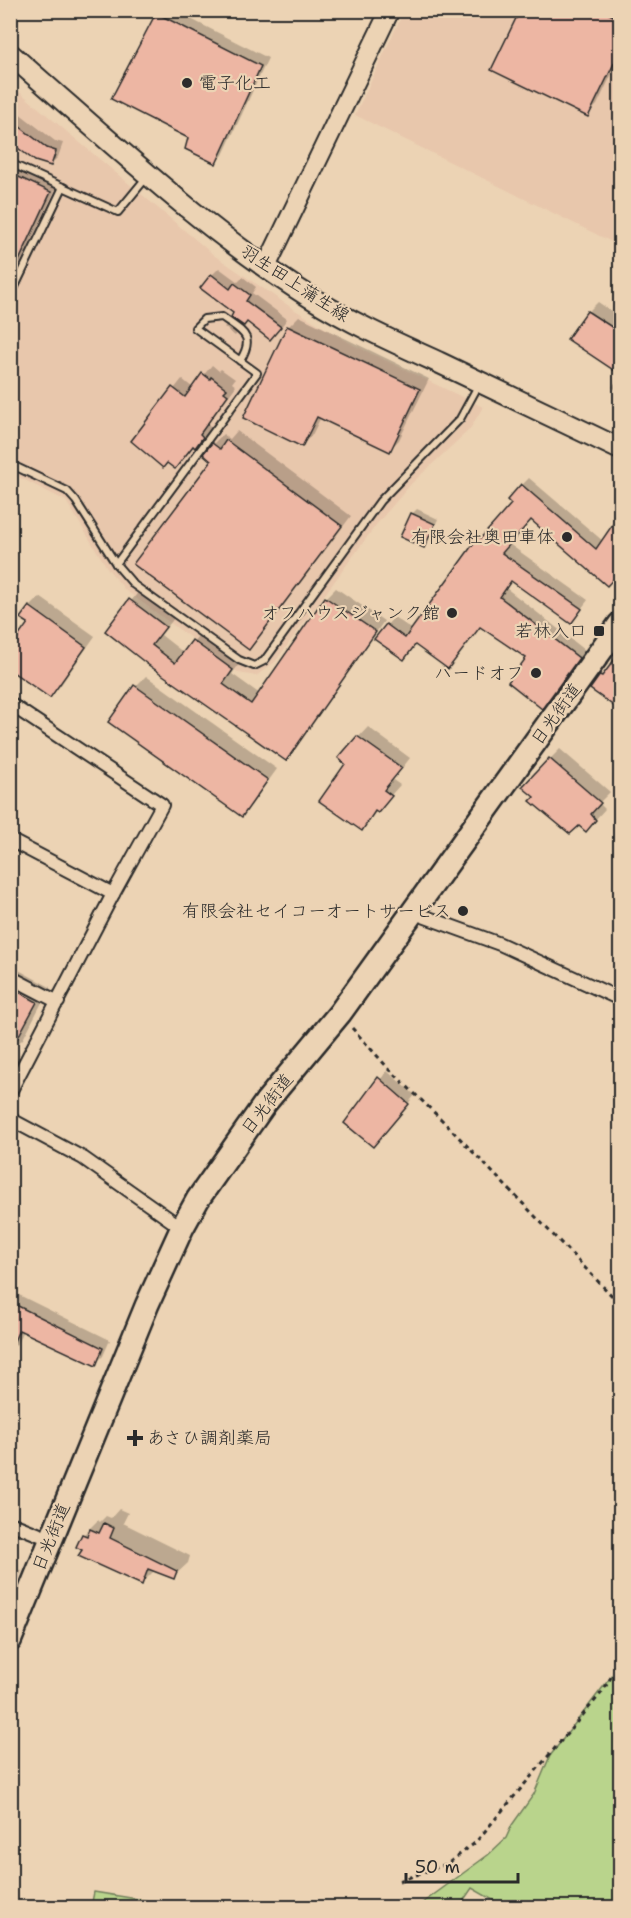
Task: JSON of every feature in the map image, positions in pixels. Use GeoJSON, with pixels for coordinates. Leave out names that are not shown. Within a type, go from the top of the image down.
{"type":"FeatureCollection","features":[{"type":"Feature","properties":{"kind":"highway","name":"日光街道"},"geometry":{"type":"LineString","coordinates":[[10,1640],[147,1305],[182,1228],[214,1174],[266,1102],[340,1013],[621,624]]}},
{"type":"Feature","properties":{"kind":"main road","name":"羽生田上蒲生線"},"geometry":{"type":"LineString","coordinates":[[10,54],[194,213],[312,298],[352,321],[621,449]]}},
{"type":"Feature","properties":{"kind":"street"},"geometry":{"type":"LineString","coordinates":[[266,267],[390,10]]}},
{"type":"Feature","properties":{"kind":"street"},"geometry":{"type":"LineString","coordinates":[[10,704],[162,805],[10,1092]]}},
{"type":"Feature","properties":{"kind":"street"},"geometry":{"type":"LineString","coordinates":[[10,840],[113,894]]}},
{"type":"Feature","properties":{"kind":"street"},"geometry":{"type":"LineString","coordinates":[[412,912],[500,944],[621,999]]}},
{"type":"Feature","properties":{"kind":"street"},"geometry":{"type":"LineString","coordinates":[[10,977],[58,1002]]}},
{"type":"Feature","properties":{"kind":"street"},"geometry":{"type":"LineString","coordinates":[[10,1119],[83,1158],[182,1228]]}},
{"type":"Feature","properties":{"kind":"street"},"geometry":{"type":"LineString","coordinates":[[10,1523],[50,1539]]}},
{"type":"Feature","properties":{"kind":"lane"},"geometry":{"type":"LineString","coordinates":[[10,163],[118,213],[148,175]]}},
{"type":"Feature","properties":{"kind":"lane"},"geometry":{"type":"LineString","coordinates":[[10,297],[63,187]]}},
{"type":"Feature","properties":{"kind":"lane"},"geometry":{"type":"LineString","coordinates":[[116,564],[257,373],[240,361],[195,328],[204,319],[222,317],[246,335],[247,349],[240,361]]}},
{"type":"Feature","properties":{"kind":"lane"},"geometry":{"type":"LineString","coordinates":[[10,465],[67,490],[116,564],[134,585],[239,660],[254,666],[264,661],[380,501],[460,419],[479,382]]}},
{"type":"Feature","properties":{"kind":"path"},"geometry":{"type":"LineString","coordinates":[[340,1013],[389,1069],[442,1120],[621,1304]]}},
{"type":"Feature","properties":{"kind":"path"},"geometry":{"type":"LineString","coordinates":[[399,1881],[447,1864],[475,1843],[603,1691],[621,1662]]}},
{"type":"Feature","properties":{"kind":"shaded area"},"geometry":{"type":"Polygon","coordinates":[[[404,11],[620,11],[620,246],[355,115],[404,11]]]}},
{"type":"Feature","properties":{"kind":"shaded area"},"geometry":{"type":"Polygon","coordinates":[[[10,84],[215,256],[295,310],[353,345],[483,407],[470,429],[412,483],[376,525],[275,662],[256,676],[239,673],[125,590],[108,569],[66,501],[11,473],[10,84]]]}},
{"type":"Feature","properties":{"kind":"green space"},"geometry":{"type":"Polygon","coordinates":[[[620,1665],[620,1907],[505,1907],[472,1888],[459,1907],[417,1907],[488,1855],[506,1838],[512,1825],[534,1794],[550,1756],[620,1665]]]}},
{"type":"Feature","properties":{"kind":"green space"},"geometry":{"type":"Polygon","coordinates":[[[94,1892],[174,1905],[178,1907],[91,1907],[94,1892]]]}},
{"type":"Feature","properties":{"kind":"building"},"geometry":{"type":"Polygon","coordinates":[[[520,10],[602,10],[621,20],[621,49],[588,117],[491,70],[520,10]]]}},
{"type":"Feature","properties":{"kind":"building","name":"電子化工"},"geometry":{"type":"Polygon","coordinates":[[[156,13],[261,66],[216,164],[185,149],[188,138],[111,99],[156,13]]]}},
{"type":"Feature","properties":{"kind":"building"},"geometry":{"type":"Polygon","coordinates":[[[10,119],[47,148],[56,151],[51,166],[35,161],[10,142],[10,119]]]}},
{"type":"Feature","properties":{"kind":"building"},"geometry":{"type":"Polygon","coordinates":[[[10,173],[51,192],[10,280],[10,173]]]}},
{"type":"Feature","properties":{"kind":"building"},"geometry":{"type":"Polygon","coordinates":[[[211,274],[230,289],[234,283],[250,295],[246,301],[281,327],[270,340],[247,322],[244,326],[231,317],[233,313],[200,288],[211,274]]]}},
{"type":"Feature","properties":{"kind":"building"},"geometry":{"type":"Polygon","coordinates":[[[587,311],[621,333],[621,375],[567,339],[587,311]]]}},
{"type":"Feature","properties":{"kind":"building"},"geometry":{"type":"Polygon","coordinates":[[[287,326],[420,389],[390,452],[317,417],[302,447],[243,418],[287,326]]]}},
{"type":"Feature","properties":{"kind":"building"},"geometry":{"type":"Polygon","coordinates":[[[202,373],[227,389],[224,392],[228,395],[200,434],[203,437],[195,448],[193,446],[175,469],[167,463],[163,468],[131,441],[172,387],[185,397],[202,373]]]}},
{"type":"Feature","properties":{"kind":"building"},"geometry":{"type":"Polygon","coordinates":[[[226,440],[342,526],[249,650],[133,564],[211,461],[203,454],[212,443],[220,449],[226,440]]]}},
{"type":"Feature","properties":{"kind":"building"},"geometry":{"type":"Polygon","coordinates":[[[521,484],[596,549],[613,524],[621,529],[621,571],[607,586],[531,520],[502,553],[582,609],[571,624],[511,581],[500,597],[579,658],[542,709],[508,682],[526,658],[480,627],[448,669],[415,645],[404,660],[374,639],[386,624],[405,638],[479,536],[481,538],[511,504],[507,500],[521,484]]]}},
{"type":"Feature","properties":{"kind":"building"},"geometry":{"type":"Polygon","coordinates":[[[411,513],[435,524],[424,548],[400,537],[411,513]]]}},
{"type":"Feature","properties":{"kind":"building"},"geometry":{"type":"Polygon","coordinates":[[[325,597],[376,632],[286,761],[147,664],[105,631],[129,599],[166,627],[152,645],[175,663],[192,640],[233,670],[223,684],[251,704],[325,597]]]}},
{"type":"Feature","properties":{"kind":"building"},"geometry":{"type":"Polygon","coordinates":[[[29,606],[86,647],[50,698],[10,670],[10,648],[28,623],[20,618],[29,606]]]}},
{"type":"Feature","properties":{"kind":"building"},"geometry":{"type":"Polygon","coordinates":[[[621,651],[621,711],[590,689],[621,651]]]}},
{"type":"Feature","properties":{"kind":"building"},"geometry":{"type":"Polygon","coordinates":[[[134,685],[268,780],[242,817],[108,722],[134,685]]]}},
{"type":"Feature","properties":{"kind":"building"},"geometry":{"type":"Polygon","coordinates":[[[357,736],[402,768],[384,790],[392,796],[378,813],[375,811],[362,831],[319,801],[345,764],[338,758],[357,736]]]}},
{"type":"Feature","properties":{"kind":"building"},"geometry":{"type":"Polygon","coordinates":[[[549,758],[601,803],[591,814],[596,820],[586,832],[579,826],[570,834],[530,801],[534,797],[522,787],[549,758]]]}},
{"type":"Feature","properties":{"kind":"building"},"geometry":{"type":"Polygon","coordinates":[[[10,987],[37,1002],[10,1052],[10,987]]]}},
{"type":"Feature","properties":{"kind":"building"},"geometry":{"type":"Polygon","coordinates":[[[378,1077],[409,1104],[373,1147],[344,1123],[378,1077]]]}},
{"type":"Feature","properties":{"kind":"building"},"geometry":{"type":"Polygon","coordinates":[[[10,1302],[103,1348],[96,1366],[19,1330],[10,1350],[10,1302]]]}},
{"type":"Feature","properties":{"kind":"building"},"geometry":{"type":"Polygon","coordinates":[[[104,1523],[114,1528],[110,1538],[177,1571],[174,1579],[148,1569],[142,1585],[78,1556],[82,1550],[76,1547],[82,1534],[87,1536],[90,1529],[99,1533],[104,1523]]]}},
{"type":"Feature","properties":{"kind":"place","name":"電子化工"},"geometry":{"type":"Point","coordinates":[187,83]}},
{"type":"Feature","properties":{"kind":"place","name":"有限会社奥田車体"},"geometry":{"type":"Point","coordinates":[567,537]}},
{"type":"Feature","properties":{"kind":"place","name":"オフハウスジャンク館"},"geometry":{"type":"Point","coordinates":[452,613]}},
{"type":"Feature","properties":{"kind":"place","name":"若林入口"},"geometry":{"type":"Point","coordinates":[599,631]}},
{"type":"Feature","properties":{"kind":"place","name":"ハードオフ"},"geometry":{"type":"Point","coordinates":[536,673]}},
{"type":"Feature","properties":{"kind":"place","name":"有限会社セイコーオートサービス"},"geometry":{"type":"Point","coordinates":[463,911]}},
{"type":"Feature","properties":{"kind":"place","name":"あさひ調剤薬局"},"geometry":{"type":"Point","coordinates":[135,1438]}}]}
